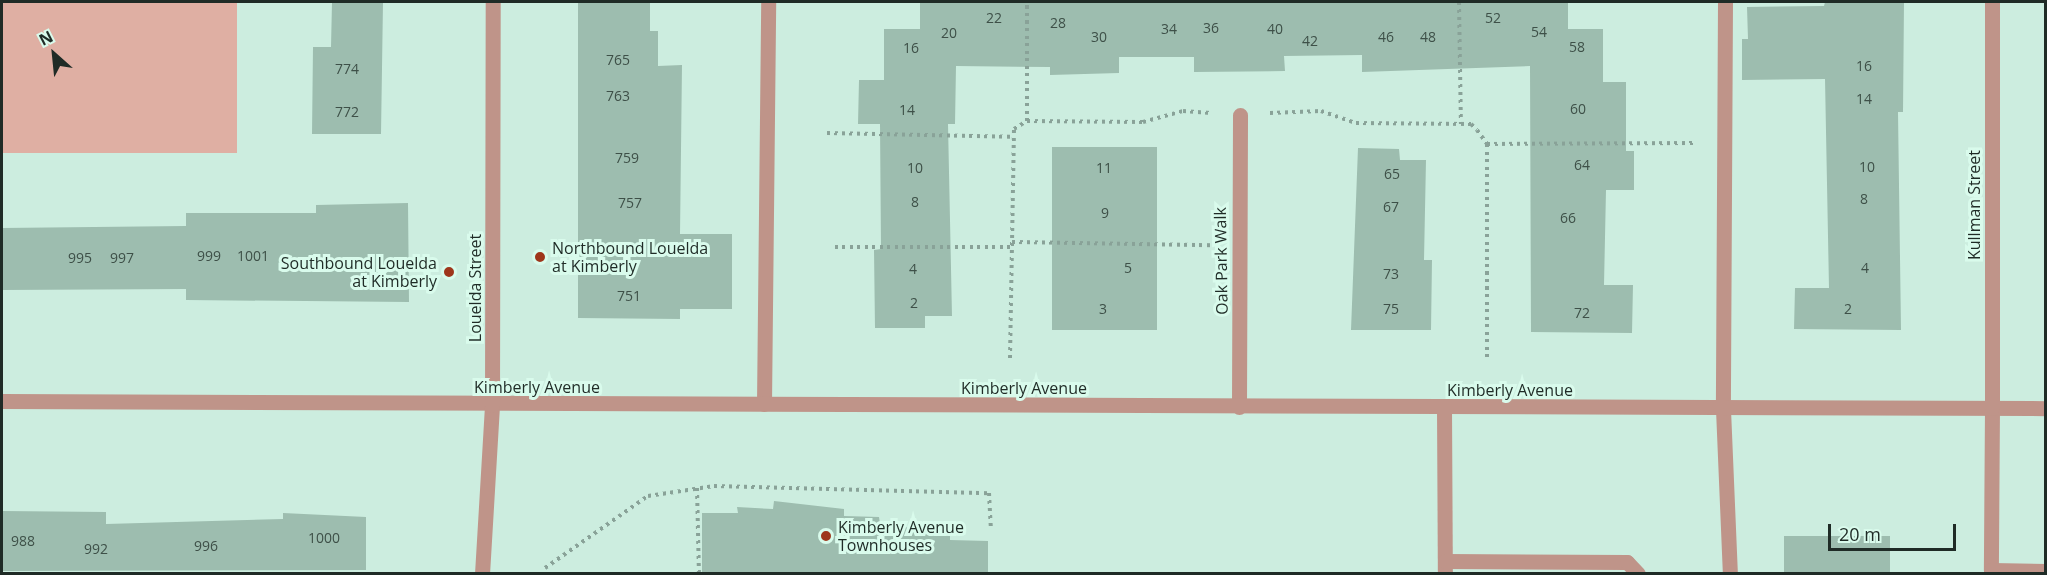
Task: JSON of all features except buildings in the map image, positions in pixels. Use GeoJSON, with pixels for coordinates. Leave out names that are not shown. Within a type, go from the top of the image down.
{"type":"FeatureCollection","features":[{"type":"Feature","properties":{"kind":"street","name":"Louelda Street"},"geometry":{"type":"LineString","coordinates":[[482,573],[492,405],[494,2]]}},
{"type":"Feature","properties":{"kind":"street"},"geometry":{"type":"LineString","coordinates":[[764,404],[768,2]]}},
{"type":"Feature","properties":{"kind":"street"},"geometry":{"type":"LineString","coordinates":[[1725,2],[1723,409],[1730,573]]}},
{"type":"Feature","properties":{"kind":"street","name":"Kullman Street"},"geometry":{"type":"LineString","coordinates":[[1992,2],[1990,570],[2046,571]]}},
{"type":"Feature","properties":{"kind":"street","name":"Oak Park Walk"},"geometry":{"type":"LineString","coordinates":[[1239,407],[1240,115]]}},
{"type":"Feature","properties":{"kind":"street","name":"Kimberly Avenue"},"geometry":{"type":"LineString","coordinates":[[2,401],[492,405],[2046,408]]}},
{"type":"Feature","properties":{"kind":"street"},"geometry":{"type":"LineString","coordinates":[[1444,408],[1445,567],[1627,562],[1638,573]]}},
{"type":"Feature","properties":{"kind":"path"},"geometry":{"type":"LineString","coordinates":[[1027,2],[1027,121]]}},
{"type":"Feature","properties":{"kind":"path"},"geometry":{"type":"LineString","coordinates":[[1459,2],[1461,124]]}},
{"type":"Feature","properties":{"kind":"path"},"geometry":{"type":"LineString","coordinates":[[827,133],[1011,136]]}},
{"type":"Feature","properties":{"kind":"path"},"geometry":{"type":"LineString","coordinates":[[1487,144],[1724,143]]}},
{"type":"Feature","properties":{"kind":"path"},"geometry":{"type":"LineString","coordinates":[[835,247],[1238,245]]}},
{"type":"Feature","properties":{"kind":"path"},"geometry":{"type":"LineString","coordinates":[[697,488],[699,573]]}},
{"type":"Feature","properties":{"kind":"path"},"geometry":{"type":"LineString","coordinates":[[545,568],[648,496],[697,488],[989,493],[991,527]]}},
{"type":"Feature","properties":{"kind":"shaded area"},"geometry":{"type":"Polygon","coordinates":[[[2,2],[237,2],[237,153],[2,153],[2,2]]]}},
{"type":"Feature","properties":{"kind":"place","name":"Northbound Louelda at Kimberly"},"geometry":{"type":"Point","coordinates":[540,257]}},
{"type":"Feature","properties":{"kind":"place","name":"Southbound Louelda at Kimberly"},"geometry":{"type":"Point","coordinates":[449,272]}},
{"type":"Feature","properties":{"kind":"place","name":"Kimberly Avenue Townhouses"},"geometry":{"type":"Point","coordinates":[826,536]}}]}
